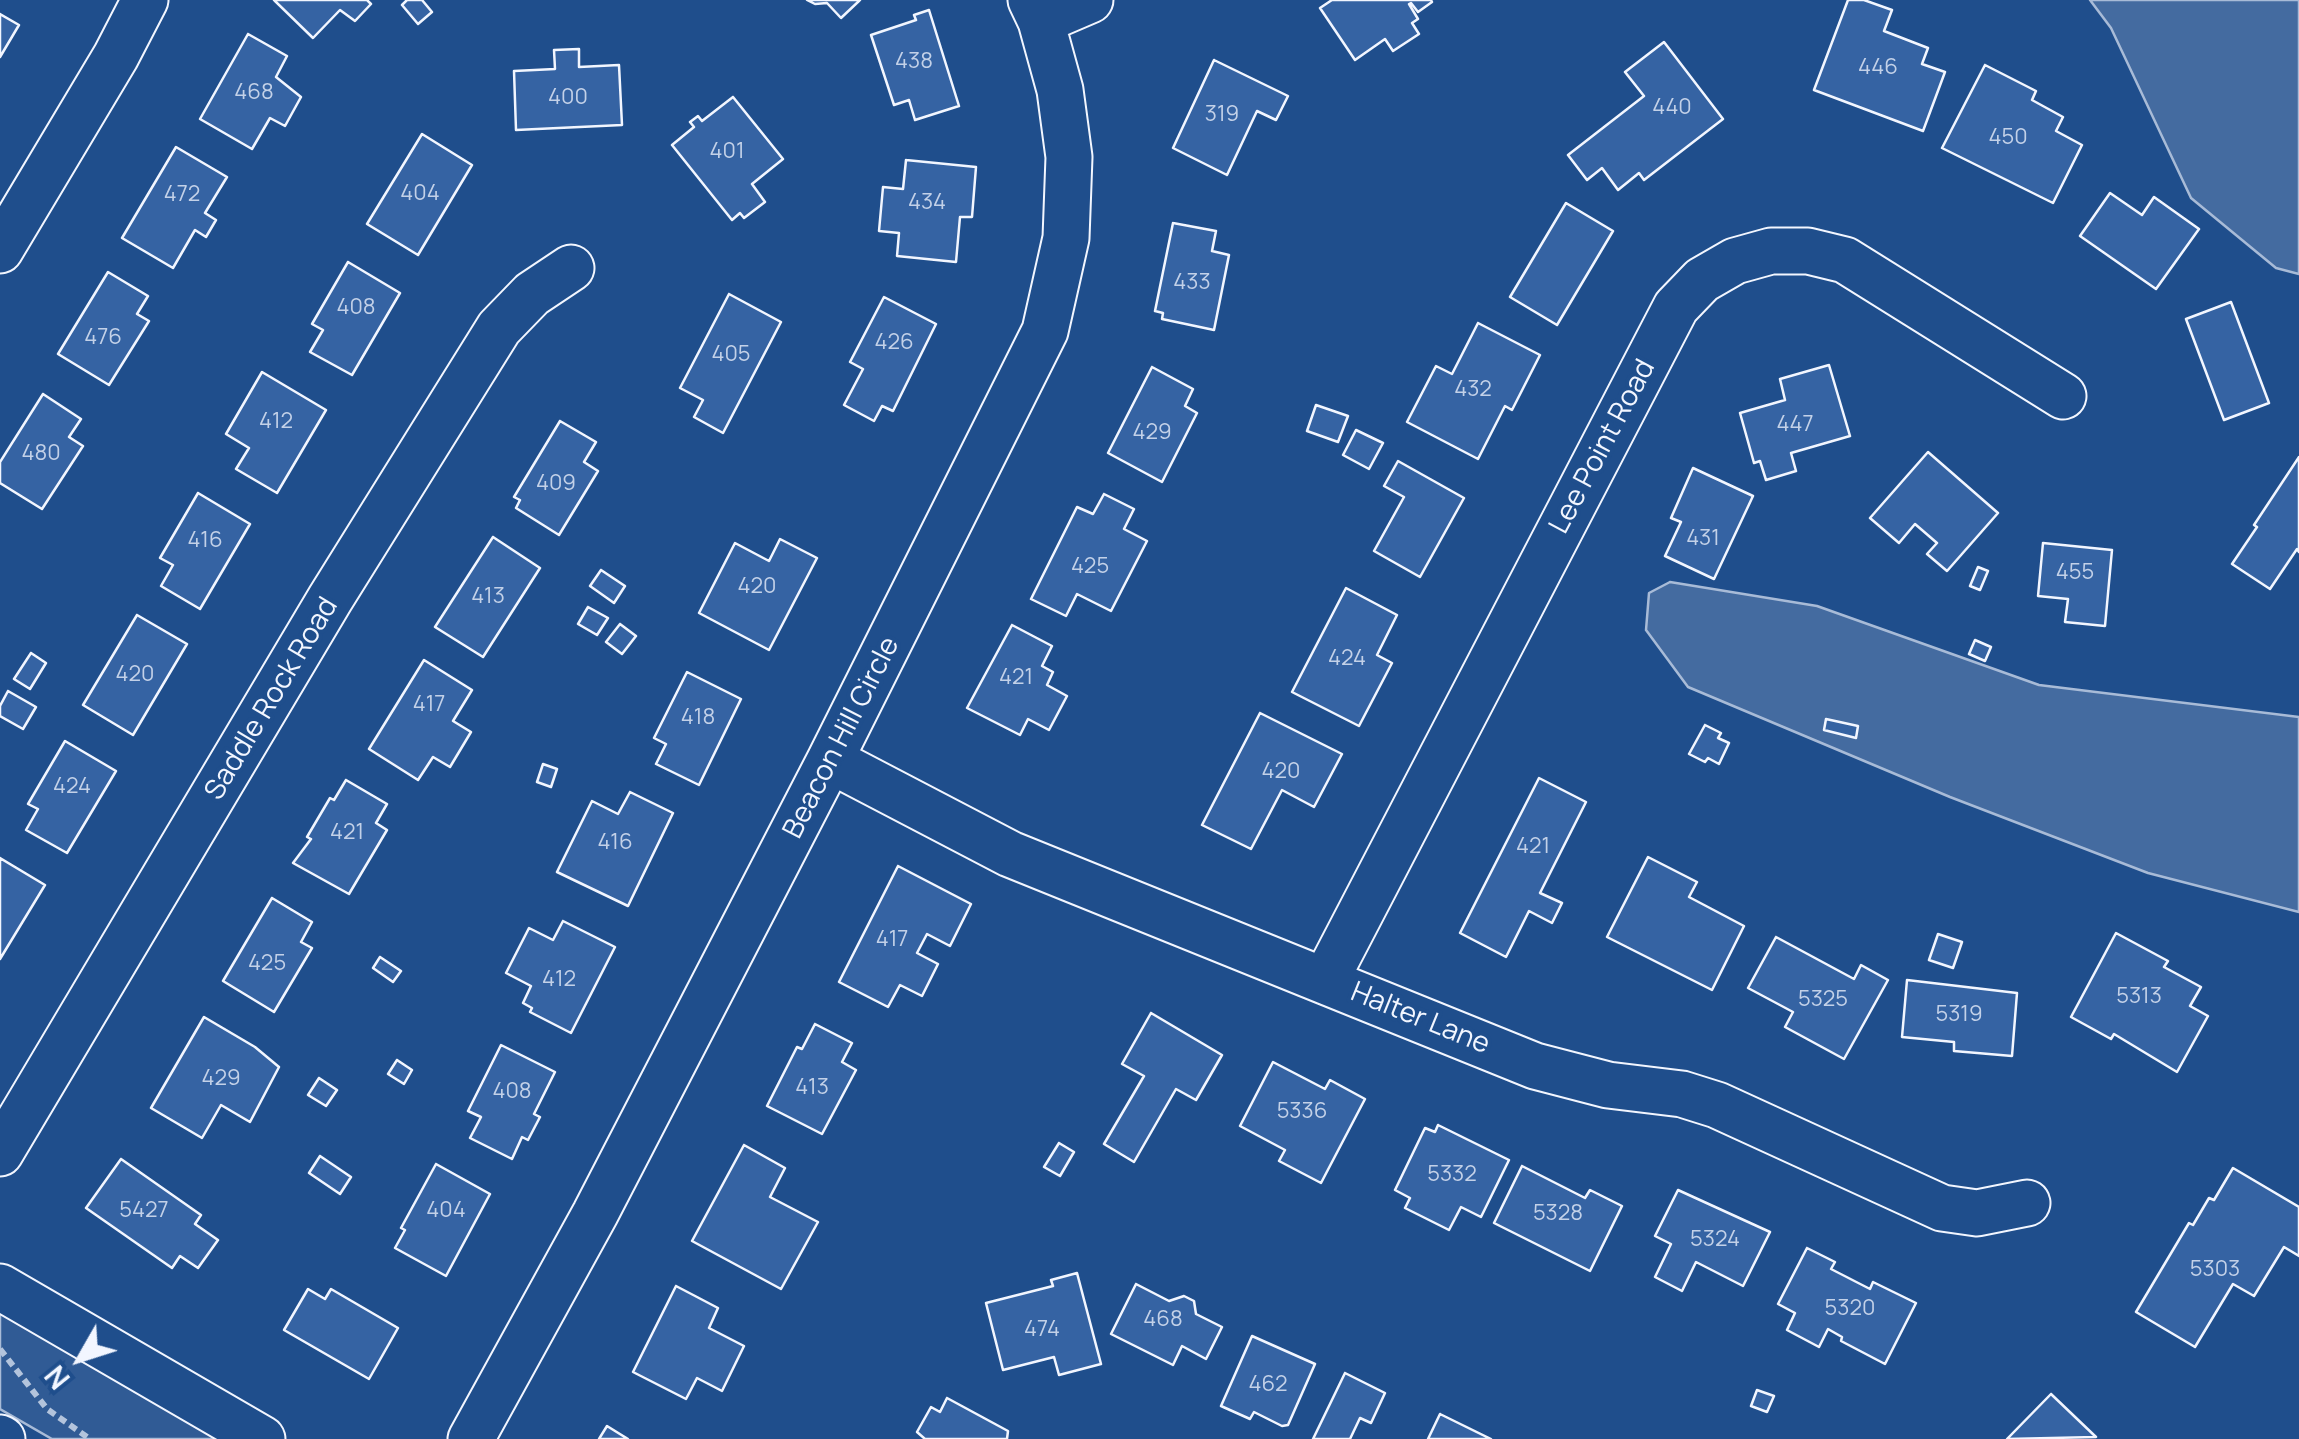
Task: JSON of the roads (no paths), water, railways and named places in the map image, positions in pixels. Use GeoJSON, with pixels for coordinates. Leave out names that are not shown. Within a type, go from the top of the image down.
{"type":"FeatureCollection","features":[{"type":"Feature","properties":{"kind":"street"},"geometry":{"type":"LineString","coordinates":[[0,250],[116,56],[145,0]]}},
{"type":"Feature","properties":{"kind":"street"},"geometry":{"type":"LineString","coordinates":[[1036,10],[1090,0]]}},
{"type":"Feature","properties":{"kind":"street","name":"Beacon Hill Circle"},"geometry":{"type":"LineString","coordinates":[[471,1439],[595,1214],[830,760],[1045,331],[1066,238],[1069,157],[1060,90],[1036,10]]}},
{"type":"Feature","properties":{"kind":"street","name":"Lee Point Road"},"geometry":{"type":"LineString","coordinates":[[1325,980],[1676,307],[1702,280],[1735,261],[1771,251],[1808,251],[1845,260],[2063,396]]}},
{"type":"Feature","properties":{"kind":"street","name":"Saddle Rock Road"},"geometry":{"type":"LineString","coordinates":[[0,1153],[330,599],[499,328],[532,294],[572,268]]}},
{"type":"Feature","properties":{"kind":"street","name":"Halter Lane"},"geometry":{"type":"LineString","coordinates":[[830,760],[1010,854],[1536,1066],[1608,1084],[1682,1094],[1717,1106],[1942,1208],[1977,1213],[2026,1203]]}},
{"type":"Feature","properties":{"kind":"street"},"geometry":{"type":"LineString","coordinates":[[0,1286],[262,1439]]}}]}
